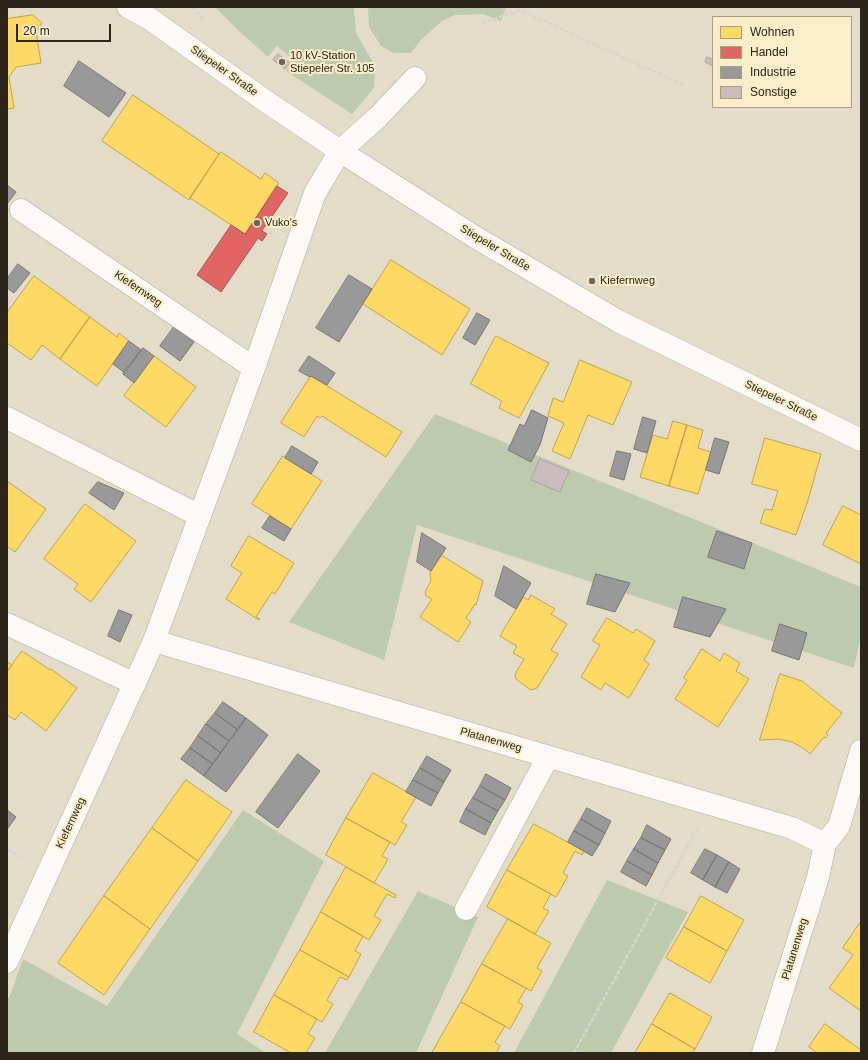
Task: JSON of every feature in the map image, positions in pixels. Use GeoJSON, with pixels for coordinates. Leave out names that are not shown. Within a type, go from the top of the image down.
{"type":"FeatureCollection","features":[{"type":"Feature","properties":{"kind":"street","name":"Stiepeler Straße"},"geometry":{"type":"LineString","coordinates":[[128,7],[144,13],[264,100],[340,151],[475,237],[618,321],[861,440]]}},
{"type":"Feature","properties":{"kind":"street","name":"Kiefernweg"},"geometry":{"type":"LineString","coordinates":[[7,962],[154,641],[254,368],[315,193],[340,151],[378,117],[415,78]]}},
{"type":"Feature","properties":{"kind":"street","name":"Kiefernweg"},"geometry":{"type":"LineString","coordinates":[[21,210],[254,368]]}},
{"type":"Feature","properties":{"kind":"street"},"geometry":{"type":"LineString","coordinates":[[7,418],[200,516]]}},
{"type":"Feature","properties":{"kind":"street"},"geometry":{"type":"LineString","coordinates":[[7,624],[135,684]]}},
{"type":"Feature","properties":{"kind":"street","name":"Platanenweg"},"geometry":{"type":"LineString","coordinates":[[154,641],[792,828],[825,844]]}},
{"type":"Feature","properties":{"kind":"street","name":"Platanenweg"},"geometry":{"type":"LineString","coordinates":[[763,1053],[818,877],[825,844],[839,826],[861,751]]}},
{"type":"Feature","properties":{"kind":"street"},"geometry":{"type":"LineString","coordinates":[[466,909],[548,757]]}},
{"type":"Feature","properties":{"kind":"path"},"geometry":{"type":"LineString","coordinates":[[482,24],[520,10],[683,85]]}},
{"type":"Feature","properties":{"kind":"path"},"geometry":{"type":"LineString","coordinates":[[574,1053],[691,842],[710,804]]}},
{"type":"Feature","properties":{"kind":"green space"},"geometry":{"type":"Polygon","coordinates":[[[215,7],[354,7],[356,33],[375,66],[374,88],[352,114],[286,71],[294,60],[277,46],[268,57],[215,7]]]}},
{"type":"Feature","properties":{"kind":"green space"},"geometry":{"type":"Polygon","coordinates":[[[368,7],[506,7],[501,21],[483,14],[455,15],[442,21],[420,41],[411,53],[394,53],[381,46],[369,27],[368,7]]]}},
{"type":"Feature","properties":{"kind":"green space"},"geometry":{"type":"Polygon","coordinates":[[[435,414],[861,587],[861,635],[854,668],[417,525],[384,660],[289,622],[435,414]]]}},
{"type":"Feature","properties":{"kind":"green space"},"geometry":{"type":"Polygon","coordinates":[[[243,810],[324,861],[237,1034],[266,1053],[7,1053],[7,998],[9,998],[23,959],[107,1006],[243,810]]]}},
{"type":"Feature","properties":{"kind":"green space"},"geometry":{"type":"Polygon","coordinates":[[[607,880],[688,912],[611,1053],[514,1053],[607,880]]]}},
{"type":"Feature","properties":{"kind":"green space"},"geometry":{"type":"Polygon","coordinates":[[[418,891],[478,917],[416,1053],[325,1053],[418,891]]]}},
{"type":"Feature","properties":{"kind":"building: Wohnen"},"geometry":{"type":"Polygon","coordinates":[[[33,15],[42,23],[36,31],[41,63],[16,67],[9,77],[14,108],[7,109],[7,19],[33,15]]]}},
{"type":"Feature","properties":{"kind":"building: Wohnen"},"geometry":{"type":"Polygon","coordinates":[[[133,95],[219,154],[189,200],[102,141],[133,95]]]}},
{"type":"Feature","properties":{"kind":"building: Wohnen"},"geometry":{"type":"Polygon","coordinates":[[[221,152],[261,179],[265,173],[279,183],[245,234],[190,198],[221,152]]]}},
{"type":"Feature","properties":{"kind":"building: Wohnen"},"geometry":{"type":"Polygon","coordinates":[[[391,260],[470,309],[442,355],[363,304],[391,260]]]}},
{"type":"Feature","properties":{"kind":"building: Wohnen"},"geometry":{"type":"Polygon","coordinates":[[[34,276],[90,317],[60,359],[42,345],[31,360],[7,343],[7,313],[34,276]]]}},
{"type":"Feature","properties":{"kind":"building: Wohnen"},"geometry":{"type":"Polygon","coordinates":[[[90,317],[117,337],[119,333],[129,341],[97,386],[60,359],[90,317]]]}},
{"type":"Feature","properties":{"kind":"building: Wohnen"},"geometry":{"type":"Polygon","coordinates":[[[496,336],[549,363],[519,418],[499,408],[502,401],[471,384],[496,336]]]}},
{"type":"Feature","properties":{"kind":"building: Wohnen"},"geometry":{"type":"Polygon","coordinates":[[[154,356],[196,387],[166,427],[124,396],[154,356]]]}},
{"type":"Feature","properties":{"kind":"building: Wohnen"},"geometry":{"type":"Polygon","coordinates":[[[580,360],[632,382],[613,425],[588,415],[570,459],[552,451],[564,423],[548,416],[553,398],[563,402],[580,360]]]}},
{"type":"Feature","properties":{"kind":"building: Wohnen"},"geometry":{"type":"Polygon","coordinates":[[[311,376],[402,432],[386,457],[322,416],[320,418],[317,416],[304,437],[281,423],[311,376]]]}},
{"type":"Feature","properties":{"kind":"building: Wohnen"},"geometry":{"type":"Polygon","coordinates":[[[673,421],[687,425],[669,486],[640,477],[653,435],[667,439],[673,421]]]}},
{"type":"Feature","properties":{"kind":"building: Wohnen"},"geometry":{"type":"Polygon","coordinates":[[[687,425],[703,430],[698,448],[711,452],[698,494],[669,486],[687,425]]]}},
{"type":"Feature","properties":{"kind":"building: Wohnen"},"geometry":{"type":"Polygon","coordinates":[[[765,438],[821,454],[796,535],[760,523],[765,509],[772,510],[778,491],[752,484],[765,438]]]}},
{"type":"Feature","properties":{"kind":"building: Wohnen"},"geometry":{"type":"Polygon","coordinates":[[[283,456],[322,481],[291,529],[252,504],[283,456]]]}},
{"type":"Feature","properties":{"kind":"building: Wohnen"},"geometry":{"type":"Polygon","coordinates":[[[7,481],[46,509],[15,552],[7,546],[7,481]]]}},
{"type":"Feature","properties":{"kind":"building: Wohnen"},"geometry":{"type":"Polygon","coordinates":[[[85,504],[136,541],[91,602],[74,589],[78,584],[44,559],[85,504]]]}},
{"type":"Feature","properties":{"kind":"building: Wohnen"},"geometry":{"type":"Polygon","coordinates":[[[843,506],[861,515],[861,564],[823,545],[843,506]]]}},
{"type":"Feature","properties":{"kind":"building: Wohnen"},"geometry":{"type":"Polygon","coordinates":[[[249,536],[294,563],[275,594],[272,592],[256,617],[260,619],[259,620],[226,599],[242,573],[231,566],[249,536]]]}},
{"type":"Feature","properties":{"kind":"building: Wohnen"},"geometry":{"type":"Polygon","coordinates":[[[441,555],[483,581],[476,605],[475,604],[466,618],[471,622],[458,642],[420,617],[432,599],[426,596],[425,592],[431,581],[430,573],[441,555]]]}},
{"type":"Feature","properties":{"kind":"building: Wohnen"},"geometry":{"type":"Polygon","coordinates":[[[531,595],[555,609],[551,614],[567,624],[551,650],[558,654],[537,688],[531,690],[516,679],[515,674],[524,659],[513,653],[517,646],[500,636],[523,597],[528,600],[531,595]]]}},
{"type":"Feature","properties":{"kind":"building: Wohnen"},"geometry":{"type":"Polygon","coordinates":[[[607,618],[633,633],[636,629],[655,641],[644,660],[649,664],[629,698],[605,683],[601,690],[581,677],[600,645],[593,641],[607,618]]]}},
{"type":"Feature","properties":{"kind":"building: Wohnen"},"geometry":{"type":"Polygon","coordinates":[[[702,649],[720,661],[724,653],[740,663],[736,671],[749,679],[718,727],[675,699],[687,680],[684,678],[702,649]]]}},
{"type":"Feature","properties":{"kind":"building: Wohnen"},"geometry":{"type":"Polygon","coordinates":[[[22,651],[50,670],[51,669],[77,688],[46,731],[21,712],[15,720],[7,715],[7,672],[22,651]]]}},
{"type":"Feature","properties":{"kind":"building: Wohnen"},"geometry":{"type":"Polygon","coordinates":[[[7,662],[12,665],[7,672],[7,662]]]}},
{"type":"Feature","properties":{"kind":"building: Wohnen"},"geometry":{"type":"Polygon","coordinates":[[[780,674],[802,681],[842,713],[826,733],[828,735],[825,738],[824,737],[810,754],[792,742],[778,739],[760,740],[780,674]]]}},
{"type":"Feature","properties":{"kind":"building: Wohnen"},"geometry":{"type":"Polygon","coordinates":[[[373,773],[416,797],[401,822],[407,825],[395,845],[346,818],[373,773]]]}},
{"type":"Feature","properties":{"kind":"building: Wohnen"},"geometry":{"type":"Polygon","coordinates":[[[186,780],[232,812],[198,861],[152,828],[186,780]]]}},
{"type":"Feature","properties":{"kind":"building: Wohnen"},"geometry":{"type":"Polygon","coordinates":[[[346,818],[390,842],[382,856],[388,859],[374,883],[326,855],[346,818]]]}},
{"type":"Feature","properties":{"kind":"building: Wohnen"},"geometry":{"type":"Polygon","coordinates":[[[534,824],[584,851],[582,855],[575,851],[563,873],[568,876],[556,897],[507,870],[534,824]]]}},
{"type":"Feature","properties":{"kind":"building: Wohnen"},"geometry":{"type":"Polygon","coordinates":[[[152,828],[198,861],[150,929],[104,896],[152,828]]]}},
{"type":"Feature","properties":{"kind":"building: Wohnen"},"geometry":{"type":"Polygon","coordinates":[[[346,867],[396,895],[395,898],[387,894],[374,916],[381,920],[369,940],[321,912],[346,867]]]}},
{"type":"Feature","properties":{"kind":"building: Wohnen"},"geometry":{"type":"Polygon","coordinates":[[[507,870],[551,894],[543,908],[549,911],[535,934],[487,907],[507,870]]]}},
{"type":"Feature","properties":{"kind":"building: Wohnen"},"geometry":{"type":"Polygon","coordinates":[[[104,896],[150,929],[104,995],[58,963],[104,896]]]}},
{"type":"Feature","properties":{"kind":"building: Wohnen"},"geometry":{"type":"Polygon","coordinates":[[[701,896],[744,920],[727,951],[684,927],[701,896]]]}},
{"type":"Feature","properties":{"kind":"building: Wohnen"},"geometry":{"type":"Polygon","coordinates":[[[321,912],[363,936],[355,951],[361,954],[349,977],[300,950],[321,912]]]}},
{"type":"Feature","properties":{"kind":"building: Wohnen"},"geometry":{"type":"Polygon","coordinates":[[[508,919],[551,943],[537,968],[542,971],[531,991],[482,964],[508,919]]]}},
{"type":"Feature","properties":{"kind":"building: Wohnen"},"geometry":{"type":"Polygon","coordinates":[[[860,923],[861,1011],[829,988],[853,955],[843,948],[860,923]]]}},
{"type":"Feature","properties":{"kind":"building: Wohnen"},"geometry":{"type":"Polygon","coordinates":[[[684,927],[727,951],[710,983],[666,958],[684,927]]]}},
{"type":"Feature","properties":{"kind":"building: Wohnen"},"geometry":{"type":"Polygon","coordinates":[[[300,950],[349,977],[347,980],[340,977],[327,1000],[333,1004],[322,1022],[274,995],[300,950]]]}},
{"type":"Feature","properties":{"kind":"building: Wohnen"},"geometry":{"type":"Polygon","coordinates":[[[482,964],[526,988],[518,1002],[523,1005],[510,1029],[461,1002],[482,964]]]}},
{"type":"Feature","properties":{"kind":"building: Wohnen"},"geometry":{"type":"Polygon","coordinates":[[[670,993],[712,1017],[695,1049],[652,1024],[670,993]]]}},
{"type":"Feature","properties":{"kind":"building: Wohnen"},"geometry":{"type":"Polygon","coordinates":[[[274,995],[317,1019],[308,1034],[315,1038],[306,1053],[291,1053],[254,1032],[274,995]]]}},
{"type":"Feature","properties":{"kind":"building: Wohnen"},"geometry":{"type":"Polygon","coordinates":[[[461,1002],[505,1026],[495,1042],[500,1046],[496,1053],[432,1053],[461,1002]]]}},
{"type":"Feature","properties":{"kind":"building: Wohnen"},"geometry":{"type":"Polygon","coordinates":[[[652,1024],[695,1049],[692,1053],[635,1053],[652,1024]]]}},
{"type":"Feature","properties":{"kind":"building: Wohnen"},"geometry":{"type":"Polygon","coordinates":[[[825,1024],[861,1050],[861,1053],[817,1053],[809,1047],[825,1024]]]}},
{"type":"Feature","properties":{"kind":"building: Handel"},"geometry":{"type":"Polygon","coordinates":[[[277,186],[288,193],[262,231],[267,234],[262,241],[258,238],[221,292],[197,275],[231,225],[245,234],[277,186]]]}},
{"type":"Feature","properties":{"kind":"building: Industrie"},"geometry":{"type":"Polygon","coordinates":[[[79,61],[126,93],[109,117],[64,86],[79,61]]]}},
{"type":"Feature","properties":{"kind":"building: Industrie"},"geometry":{"type":"Polygon","coordinates":[[[7,185],[16,192],[7,204],[7,185]]]}},
{"type":"Feature","properties":{"kind":"building: Industrie"},"geometry":{"type":"Polygon","coordinates":[[[18,264],[30,273],[14,293],[7,288],[7,279],[18,264]]]}},
{"type":"Feature","properties":{"kind":"building: Industrie"},"geometry":{"type":"Polygon","coordinates":[[[349,275],[372,289],[339,342],[316,328],[349,275]]]}},
{"type":"Feature","properties":{"kind":"building: Industrie"},"geometry":{"type":"Polygon","coordinates":[[[477,313],[490,320],[475,345],[463,338],[477,313]]]}},
{"type":"Feature","properties":{"kind":"building: Industrie"},"geometry":{"type":"Polygon","coordinates":[[[174,327],[194,342],[180,361],[160,346],[174,327]]]}},
{"type":"Feature","properties":{"kind":"building: Industrie"},"geometry":{"type":"Polygon","coordinates":[[[129,341],[141,350],[125,373],[113,364],[129,341]]]}},
{"type":"Feature","properties":{"kind":"building: Industrie"},"geometry":{"type":"Polygon","coordinates":[[[143,348],[154,356],[134,383],[123,374],[143,348]]]}},
{"type":"Feature","properties":{"kind":"building: Industrie"},"geometry":{"type":"Polygon","coordinates":[[[309,356],[335,373],[327,385],[299,371],[309,356]]]}},
{"type":"Feature","properties":{"kind":"building: Industrie"},"geometry":{"type":"Polygon","coordinates":[[[532,410],[548,418],[540,445],[531,462],[508,450],[520,424],[524,426],[532,410]]]}},
{"type":"Feature","properties":{"kind":"building: Industrie"},"geometry":{"type":"Polygon","coordinates":[[[643,417],[656,421],[647,453],[634,449],[643,417]]]}},
{"type":"Feature","properties":{"kind":"building: Industrie"},"geometry":{"type":"Polygon","coordinates":[[[715,438],[729,442],[719,474],[706,470],[715,438]]]}},
{"type":"Feature","properties":{"kind":"building: Industrie"},"geometry":{"type":"Polygon","coordinates":[[[292,446],[318,462],[311,474],[285,458],[292,446]]]}},
{"type":"Feature","properties":{"kind":"building: Industrie"},"geometry":{"type":"Polygon","coordinates":[[[617,451],[631,454],[624,480],[610,476],[617,451]]]}},
{"type":"Feature","properties":{"kind":"building: Industrie"},"geometry":{"type":"Polygon","coordinates":[[[98,482],[124,493],[114,510],[89,493],[98,482]]]}},
{"type":"Feature","properties":{"kind":"building: Industrie"},"geometry":{"type":"Polygon","coordinates":[[[270,516],[291,529],[284,541],[262,528],[270,516]]]}},
{"type":"Feature","properties":{"kind":"building: Industrie"},"geometry":{"type":"Polygon","coordinates":[[[717,531],[752,543],[744,569],[708,557],[717,531]]]}},
{"type":"Feature","properties":{"kind":"building: Industrie"},"geometry":{"type":"Polygon","coordinates":[[[422,533],[446,548],[431,571],[417,562],[422,533]]]}},
{"type":"Feature","properties":{"kind":"building: Industrie"},"geometry":{"type":"Polygon","coordinates":[[[504,566],[531,583],[516,609],[495,596],[504,566]]]}},
{"type":"Feature","properties":{"kind":"building: Industrie"},"geometry":{"type":"Polygon","coordinates":[[[596,574],[630,583],[615,612],[587,604],[596,574]]]}},
{"type":"Feature","properties":{"kind":"building: Industrie"},"geometry":{"type":"Polygon","coordinates":[[[683,597],[726,609],[710,637],[674,627],[683,597]]]}},
{"type":"Feature","properties":{"kind":"building: Industrie"},"geometry":{"type":"Polygon","coordinates":[[[119,610],[132,615],[120,642],[108,636],[119,610]]]}},
{"type":"Feature","properties":{"kind":"building: Industrie"},"geometry":{"type":"Polygon","coordinates":[[[780,624],[807,633],[799,660],[772,651],[780,624]]]}},
{"type":"Feature","properties":{"kind":"building: Industrie"},"geometry":{"type":"Polygon","coordinates":[[[223,702],[246,718],[238,730],[215,713],[223,702]]]}},
{"type":"Feature","properties":{"kind":"building: Industrie"},"geometry":{"type":"Polygon","coordinates":[[[215,713],[238,730],[229,741],[206,724],[215,713]]]}},
{"type":"Feature","properties":{"kind":"building: Industrie"},"geometry":{"type":"Polygon","coordinates":[[[246,718],[268,735],[226,792],[204,776],[246,718]]]}},
{"type":"Feature","properties":{"kind":"building: Industrie"},"geometry":{"type":"Polygon","coordinates":[[[206,724],[229,741],[221,753],[198,736],[206,724]]]}},
{"type":"Feature","properties":{"kind":"building: Industrie"},"geometry":{"type":"Polygon","coordinates":[[[198,736],[221,753],[213,764],[190,748],[198,736]]]}},
{"type":"Feature","properties":{"kind":"building: Industrie"},"geometry":{"type":"Polygon","coordinates":[[[190,748],[213,764],[204,776],[181,759],[190,748]]]}},
{"type":"Feature","properties":{"kind":"building: Industrie"},"geometry":{"type":"Polygon","coordinates":[[[298,754],[320,771],[278,828],[256,812],[298,754]]]}},
{"type":"Feature","properties":{"kind":"building: Industrie"},"geometry":{"type":"Polygon","coordinates":[[[427,756],[451,770],[444,782],[420,768],[427,756]]]}},
{"type":"Feature","properties":{"kind":"building: Industrie"},"geometry":{"type":"Polygon","coordinates":[[[420,768],[444,782],[438,793],[413,780],[420,768]]]}},
{"type":"Feature","properties":{"kind":"building: Industrie"},"geometry":{"type":"Polygon","coordinates":[[[486,774],[511,788],[505,800],[480,786],[486,774]]]}},
{"type":"Feature","properties":{"kind":"building: Industrie"},"geometry":{"type":"Polygon","coordinates":[[[413,780],[438,793],[431,806],[406,792],[413,780]]]}},
{"type":"Feature","properties":{"kind":"building: Industrie"},"geometry":{"type":"Polygon","coordinates":[[[480,786],[505,800],[498,811],[473,798],[480,786]]]}},
{"type":"Feature","properties":{"kind":"building: Industrie"},"geometry":{"type":"Polygon","coordinates":[[[473,798],[498,811],[491,823],[466,809],[473,798]]]}},
{"type":"Feature","properties":{"kind":"building: Industrie"},"geometry":{"type":"Polygon","coordinates":[[[587,808],[611,821],[605,833],[581,819],[587,808]]]}},
{"type":"Feature","properties":{"kind":"building: Industrie"},"geometry":{"type":"Polygon","coordinates":[[[466,809],[491,823],[485,835],[460,822],[466,809]]]}},
{"type":"Feature","properties":{"kind":"building: Industrie"},"geometry":{"type":"Polygon","coordinates":[[[7,810],[16,817],[8,828],[7,828],[7,810]]]}},
{"type":"Feature","properties":{"kind":"building: Industrie"},"geometry":{"type":"Polygon","coordinates":[[[581,819],[605,833],[599,845],[574,831],[581,819]]]}},
{"type":"Feature","properties":{"kind":"building: Industrie"},"geometry":{"type":"Polygon","coordinates":[[[647,825],[671,839],[665,850],[641,838],[647,825]]]}},
{"type":"Feature","properties":{"kind":"building: Industrie"},"geometry":{"type":"Polygon","coordinates":[[[574,831],[599,845],[592,856],[568,842],[574,831]]]}},
{"type":"Feature","properties":{"kind":"building: Industrie"},"geometry":{"type":"Polygon","coordinates":[[[641,838],[665,850],[658,863],[634,849],[641,838]]]}},
{"type":"Feature","properties":{"kind":"building: Industrie"},"geometry":{"type":"Polygon","coordinates":[[[634,849],[658,863],[652,875],[627,861],[634,849]]]}},
{"type":"Feature","properties":{"kind":"building: Industrie"},"geometry":{"type":"Polygon","coordinates":[[[705,849],[717,855],[703,880],[691,873],[705,849]]]}},
{"type":"Feature","properties":{"kind":"building: Industrie"},"geometry":{"type":"Polygon","coordinates":[[[717,855],[729,862],[715,887],[703,880],[717,855]]]}},
{"type":"Feature","properties":{"kind":"building: Industrie"},"geometry":{"type":"Polygon","coordinates":[[[627,861],[652,875],[646,886],[621,872],[627,861]]]}},
{"type":"Feature","properties":{"kind":"building: Industrie"},"geometry":{"type":"Polygon","coordinates":[[[729,862],[740,869],[727,893],[715,887],[729,862]]]}},
{"type":"Feature","properties":{"kind":"building: Sonstige","name":"10 kV-Station Stiepeler Str. 105"},"geometry":{"type":"Polygon","coordinates":[[[278,54],[290,63],[285,69],[273,60],[278,54]]]}},
{"type":"Feature","properties":{"kind":"building: Sonstige"},"geometry":{"type":"Polygon","coordinates":[[[707,57],[712,59],[712,66],[705,62],[707,57]]]}},
{"type":"Feature","properties":{"kind":"building: Sonstige"},"geometry":{"type":"Polygon","coordinates":[[[540,459],[569,471],[560,492],[531,480],[540,459]]]}},
{"type":"Feature","properties":{"kind":"place","name":"10 kV-Station Stiepeler Str. 105"},"geometry":{"type":"Point","coordinates":[282,62]}},
{"type":"Feature","properties":{"kind":"place","name":"Vuko's"},"geometry":{"type":"Point","coordinates":[257,223]}},
{"type":"Feature","properties":{"kind":"place","name":"Kiefernweg"},"geometry":{"type":"Point","coordinates":[592,281]}}]}
